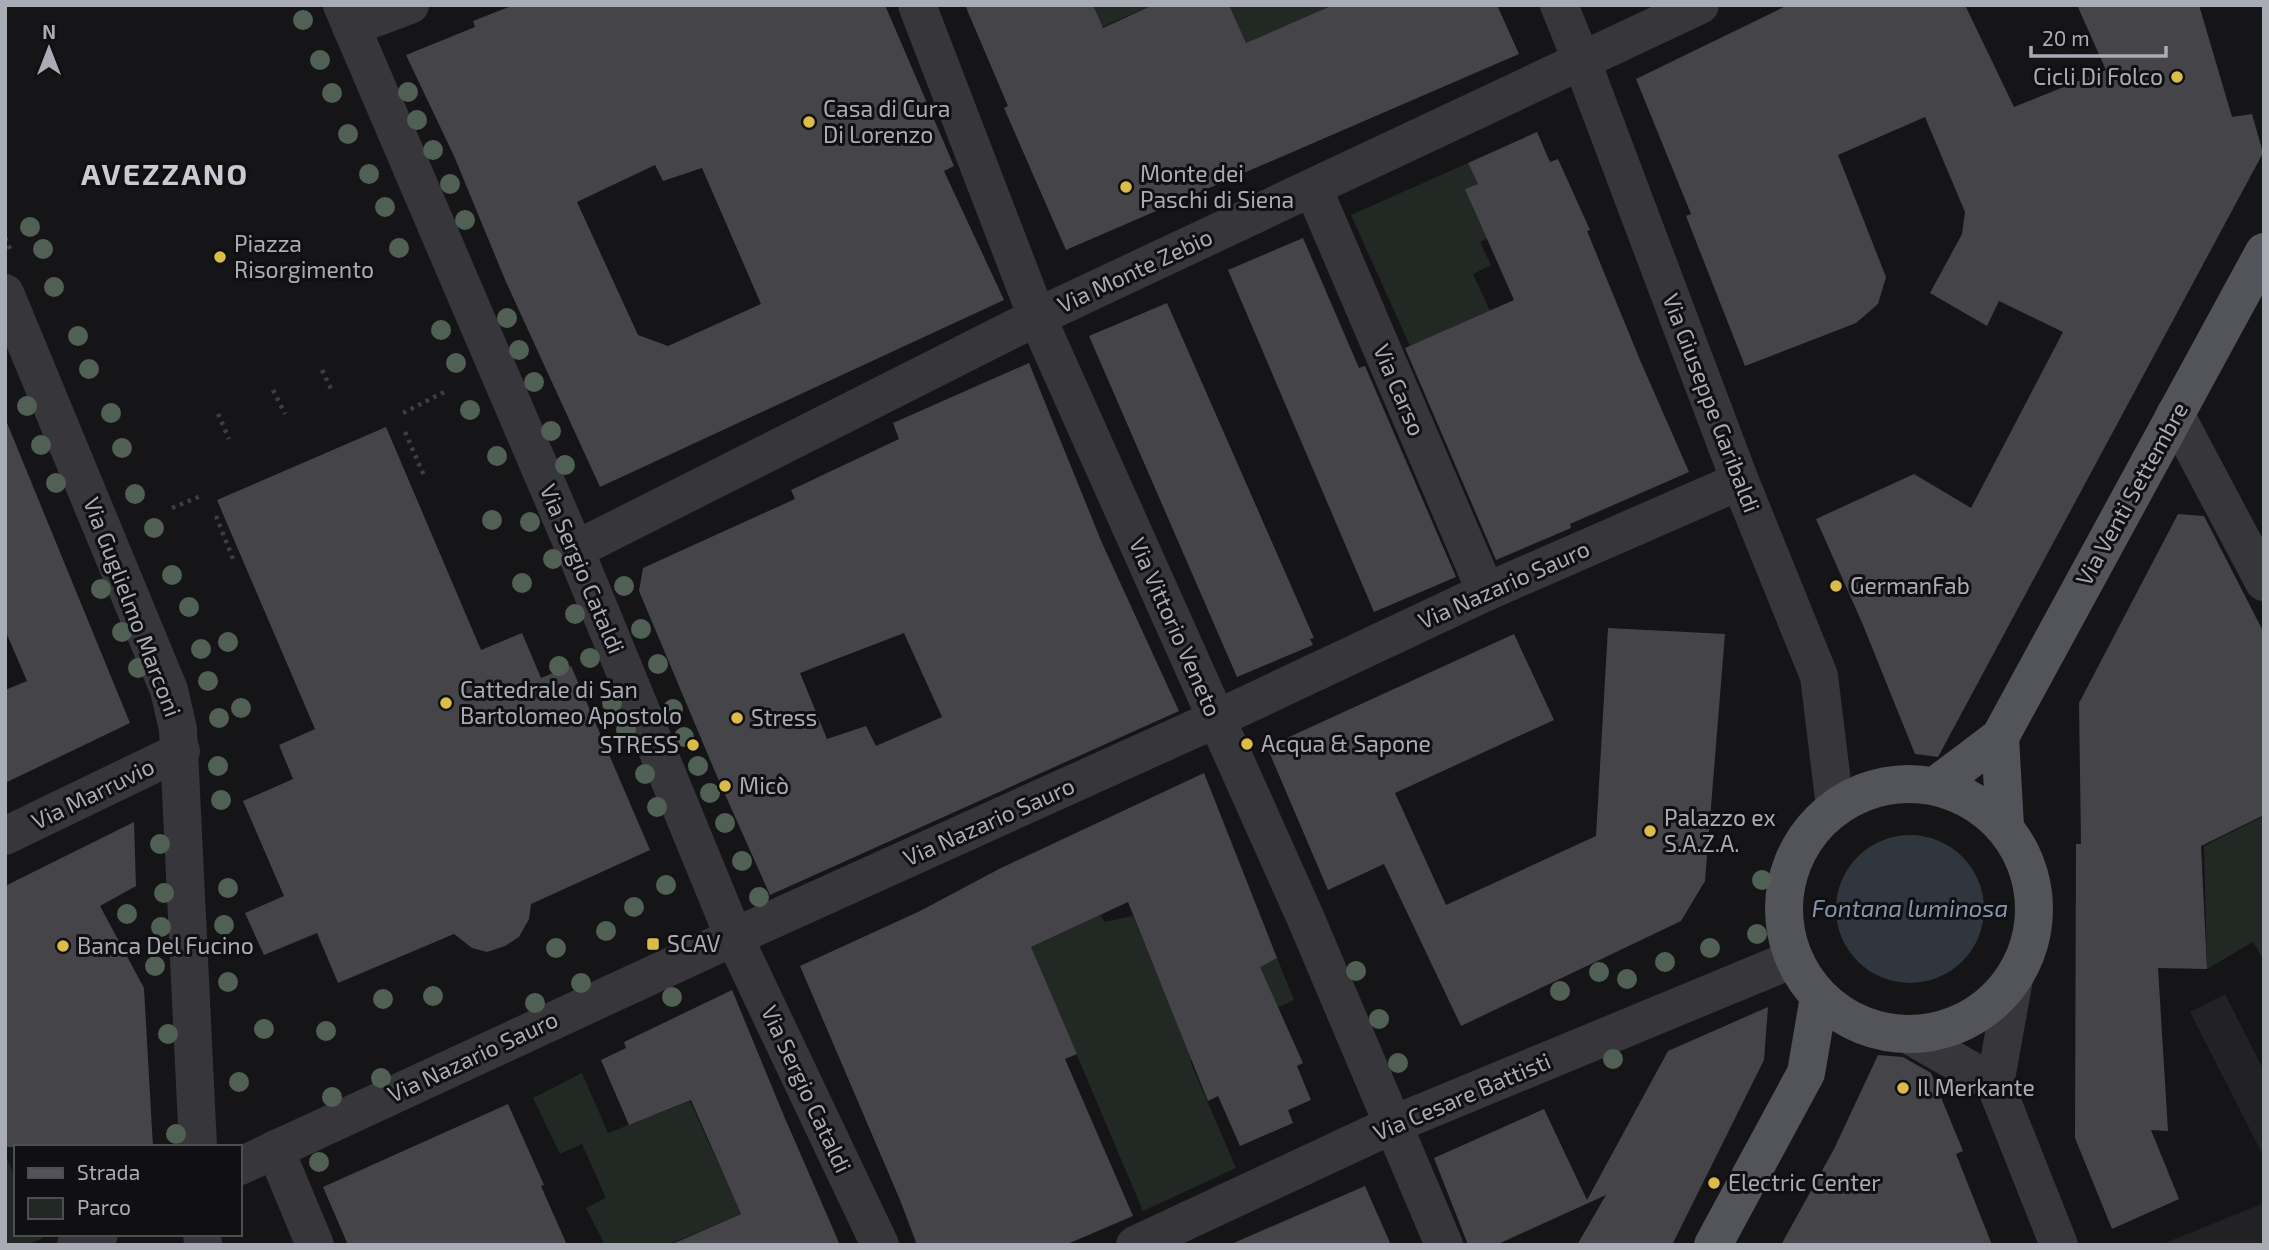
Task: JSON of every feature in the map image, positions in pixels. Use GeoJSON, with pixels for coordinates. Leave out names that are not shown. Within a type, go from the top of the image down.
{"type":"FeatureCollection","features":[{"type":"Feature","properties":{"kind":"main road","name":"Via Venti Settembre"},"geometry":{"type":"LineString","coordinates":[[1935,786],[2000,737],[2264,252]]}},
{"type":"Feature","properties":{"kind":"main road"},"geometry":{"type":"LineString","coordinates":[[2000,737],[2005,827]]}},
{"type":"Feature","properties":{"kind":"main road"},"geometry":{"type":"LineString","coordinates":[[1900,784],[1935,786],[1973,801],[2005,827],[2026,862],[2035,901],[2031,941],[2014,979],[1986,1009],[1950,1028],[1909,1035],[1867,1028],[1841,1016],[1819,998],[1793,959],[1783,918],[1787,876],[1805,837],[1835,807],[1866,790],[1900,784]]}},
{"type":"Feature","properties":{"kind":"main road"},"geometry":{"type":"LineString","coordinates":[[1713,1245],[1805,1073],[1819,998]]}},
{"type":"Feature","properties":{"kind":"main road"},"geometry":{"type":"LineString","coordinates":[[1805,1073],[1867,1028]]}},
{"type":"Feature","properties":{"kind":"street"},"geometry":{"type":"LineString","coordinates":[[347,16],[410,5]]}},
{"type":"Feature","properties":{"kind":"street","name":"Via Vittorio Veneto"},"geometry":{"type":"LineString","coordinates":[[917,5],[1037,317],[1306,919],[1444,1245]]}},
{"type":"Feature","properties":{"kind":"street","name":"Via Giuseppe Garibaldi"},"geometry":{"type":"LineString","coordinates":[[1559,5],[1740,481],[1819,676],[1835,807]]}},
{"type":"Feature","properties":{"kind":"street","name":"Via Monte Zebio"},"geometry":{"type":"LineString","coordinates":[[575,550],[1037,317],[1700,5]]}},
{"type":"Feature","properties":{"kind":"street","name":"Via Sergio Cataldi"},"geometry":{"type":"LineString","coordinates":[[347,16],[575,550],[734,937],[880,1245]]}},
{"type":"Feature","properties":{"kind":"street","name":"Via Carso"},"geometry":{"type":"LineString","coordinates":[[1313,188],[1486,592]]}},
{"type":"Feature","properties":{"kind":"street","name":"Via Guglielmo Marconi"},"geometry":{"type":"LineString","coordinates":[[5,293],[169,690],[181,751],[198,1145]]}},
{"type":"Feature","properties":{"kind":"street"},"geometry":{"type":"LineString","coordinates":[[2175,414],[2264,582]]}},
{"type":"Feature","properties":{"kind":"street","name":"Via Nazario Sauro"},"geometry":{"type":"LineString","coordinates":[[242,1165],[734,937],[1216,719],[1486,592],[1740,481]]}},
{"type":"Feature","properties":{"kind":"street","name":"Via Marruvio"},"geometry":{"type":"LineString","coordinates":[[5,836],[181,751]]}},
{"type":"Feature","properties":{"kind":"street","name":"Via Cesare Battisti"},"geometry":{"type":"LineString","coordinates":[[1135,1245],[1392,1125],[1793,959]]}},
{"type":"Feature","properties":{"kind":"street"},"geometry":{"type":"LineString","coordinates":[[2014,979],[1995,1084],[2059,1245]]}},
{"type":"Feature","properties":{"kind":"street"},"geometry":{"type":"LineString","coordinates":[[1909,1035],[1995,1084]]}},
{"type":"Feature","properties":{"kind":"street"},"geometry":{"type":"LineString","coordinates":[[275,1149],[315,1245]]}},
{"type":"Feature","properties":{"kind":"street"},"geometry":{"type":"LineString","coordinates":[[76,1245],[95,1236]]}},
{"type":"Feature","properties":{"kind":"path"},"geometry":{"type":"LineString","coordinates":[[322,370],[333,393]]}},
{"type":"Feature","properties":{"kind":"path"},"geometry":{"type":"LineString","coordinates":[[273,390],[285,414]]}},
{"type":"Feature","properties":{"kind":"path"},"geometry":{"type":"LineString","coordinates":[[403,413],[448,390]]}},
{"type":"Feature","properties":{"kind":"path"},"geometry":{"type":"LineString","coordinates":[[218,414],[229,439]]}},
{"type":"Feature","properties":{"kind":"path"},"geometry":{"type":"LineString","coordinates":[[405,432],[425,478]]}},
{"type":"Feature","properties":{"kind":"path"},"geometry":{"type":"LineString","coordinates":[[172,508],[201,496]]}},
{"type":"Feature","properties":{"kind":"path"},"geometry":{"type":"LineString","coordinates":[[216,516],[233,559]]}},
{"type":"Feature","properties":{"kind":"shaded area"},"geometry":{"type":"Polygon","coordinates":[[[2225,994],[2264,1071],[2264,1157],[2190,1012],[2225,994]]]}},
{"type":"Feature","properties":{"kind":"shaded area"},"geometry":{"type":"Polygon","coordinates":[[[2264,1203],[2264,1245],[2160,1245],[2264,1203]]]}},
{"type":"Feature","properties":{"kind":"green space"},"geometry":{"type":"Polygon","coordinates":[[[1093,5],[1153,5],[1102,27],[1093,5]]]}},
{"type":"Feature","properties":{"kind":"green space"},"geometry":{"type":"Polygon","coordinates":[[[1229,5],[1333,5],[1246,43],[1229,5]]]}},
{"type":"Feature","properties":{"kind":"green space"},"geometry":{"type":"Polygon","coordinates":[[[1468,163],[1478,184],[1488,238],[1480,242],[1491,265],[1473,274],[1490,311],[1410,346],[1351,215],[1468,163]]]}},
{"type":"Feature","properties":{"kind":"green space"},"geometry":{"type":"Polygon","coordinates":[[[2264,816],[2264,960],[2253,942],[2207,969],[2204,846],[2264,816]]]}},
{"type":"Feature","properties":{"kind":"green space"},"geometry":{"type":"Polygon","coordinates":[[[1100,915],[1105,922],[1133,916],[1172,1010],[1277,958],[1294,1000],[1213,1037],[1217,1048],[1190,1061],[1236,1168],[1143,1211],[1031,947],[1100,915]]]}},
{"type":"Feature","properties":{"kind":"green space"},"geometry":{"type":"Polygon","coordinates":[[[582,1073],[608,1133],[690,1101],[741,1214],[667,1245],[605,1245],[586,1208],[606,1198],[582,1144],[560,1154],[533,1098],[582,1073]]]}},
{"type":"Feature","properties":{"kind":"green space"},"geometry":{"type":"Polygon","coordinates":[[[5,1155],[14,1174],[14,1236],[43,1238],[26,1245],[5,1245],[5,1155]]]}},
{"type":"Feature","properties":{"kind":"water","name":"Fontana luminosa"},"geometry":{"type":"Polygon","coordinates":[[[1910,835],[1938,840],[1963,856],[1979,881],[1984,909],[1979,937],[1963,962],[1938,978],[1910,983],[1882,978],[1857,962],[1841,937],[1836,909],[1841,881],[1857,856],[1882,840],[1910,835]]]}},
{"type":"Feature","properties":{"kind":"building"},"geometry":{"type":"Polygon","coordinates":[[[514,5],[885,5],[954,166],[944,171],[1004,300],[600,487],[506,282],[454,156],[406,55],[475,27],[473,21],[514,5]],[[655,165],[577,202],[638,335],[668,346],[761,304],[702,168],[663,181],[655,165]]]}},
{"type":"Feature","properties":{"kind":"building","name":"Monte dei Paschi di Siena"},"geometry":{"type":"Polygon","coordinates":[[[965,5],[1093,5],[1103,28],[1153,5],[1229,5],[1246,43],[1333,5],[1497,5],[1519,54],[1066,250],[1004,108],[1008,106],[965,5]]]}},
{"type":"Feature","properties":{"kind":"building"},"geometry":{"type":"Polygon","coordinates":[[[1788,5],[1965,5],[2014,107],[2106,70],[2077,5],[2199,5],[2232,117],[2252,114],[2263,153],[1938,757],[1915,754],[1863,625],[1816,519],[1914,474],[1971,508],[2063,332],[1999,301],[1987,326],[1930,293],[1962,234],[1965,212],[1925,117],[1838,155],[1886,277],[1878,304],[1856,323],[1745,366],[1686,216],[1691,214],[1636,79],[1788,5]]]}},
{"type":"Feature","properties":{"kind":"building"},"geometry":{"type":"Polygon","coordinates":[[[1537,132],[1550,162],[1558,159],[1590,230],[1587,231],[1689,472],[1496,560],[1405,348],[1514,300],[1465,189],[1478,184],[1468,163],[1537,132]]]}},
{"type":"Feature","properties":{"kind":"building"},"geometry":{"type":"Polygon","coordinates":[[[1303,238],[1359,368],[1365,366],[1456,577],[1374,612],[1228,270],[1303,238]]]}},
{"type":"Feature","properties":{"kind":"building"},"geometry":{"type":"Polygon","coordinates":[[[1167,303],[1314,638],[1310,639],[1313,645],[1237,677],[1089,336],[1167,303]]]}},
{"type":"Feature","properties":{"kind":"building"},"geometry":{"type":"Polygon","coordinates":[[[1029,363],[1102,543],[1179,711],[770,895],[639,591],[643,568],[795,499],[791,490],[899,439],[893,423],[1029,363]],[[904,633],[800,673],[827,739],[866,726],[876,746],[942,717],[904,633]]]}},
{"type":"Feature","properties":{"kind":"building"},"geometry":{"type":"Polygon","coordinates":[[[5,418],[130,723],[5,783],[5,690],[27,681],[5,630],[5,418]]]}},
{"type":"Feature","properties":{"kind":"building","name":"Cattedrale di San Bartolomeo Apostolo"},"geometry":{"type":"Polygon","coordinates":[[[386,427],[481,650],[522,633],[541,678],[571,666],[650,850],[531,904],[529,919],[519,937],[505,946],[487,952],[472,948],[454,934],[338,983],[317,933],[264,955],[245,913],[284,896],[243,801],[293,779],[279,745],[315,729],[217,500],[386,427]]]}},
{"type":"Feature","properties":{"kind":"building"},"geometry":{"type":"Polygon","coordinates":[[[2178,514],[2204,516],[2264,633],[2264,815],[2201,846],[2207,969],[2158,968],[2168,1131],[2151,1130],[2179,1199],[2112,1229],[2075,1138],[2076,844],[2081,844],[2079,703],[2178,514]]]}},
{"type":"Feature","properties":{"kind":"building","name":"Palazzo ex S.A.Z.A."},"geometry":{"type":"Polygon","coordinates":[[[1608,628],[1725,634],[1705,881],[1681,921],[1461,1026],[1384,864],[1328,890],[1267,747],[1514,634],[1554,720],[1395,793],[1446,905],[1596,836],[1608,628]]]}},
{"type":"Feature","properties":{"kind":"building"},"geometry":{"type":"Polygon","coordinates":[[[1204,773],[1277,958],[1260,967],[1303,1063],[1297,1066],[1311,1100],[1288,1110],[1293,1123],[1240,1146],[1218,1096],[1208,1101],[1128,902],[1031,947],[1077,1054],[1065,1059],[1133,1216],[1065,1245],[917,1245],[800,966],[1204,773]]]}},
{"type":"Feature","properties":{"kind":"building"},"geometry":{"type":"Polygon","coordinates":[[[134,822],[136,886],[100,906],[144,988],[153,1145],[5,1147],[5,886],[134,822]]]}},
{"type":"Feature","properties":{"kind":"building"},"geometry":{"type":"Polygon","coordinates":[[[732,990],[840,1245],[670,1245],[741,1214],[691,1100],[629,1125],[601,1060],[626,1048],[624,1042],[732,990]]]}},
{"type":"Feature","properties":{"kind":"building"},"geometry":{"type":"Polygon","coordinates":[[[1768,1007],[1764,1060],[1672,1245],[1577,1245],[1606,1195],[1496,1245],[1468,1245],[1434,1158],[1544,1109],[1587,1200],[1668,1051],[1768,1007]]]}},
{"type":"Feature","properties":{"kind":"building"},"geometry":{"type":"Polygon","coordinates":[[[1878,1055],[1903,1057],[1931,1073],[1963,1151],[1956,1154],[1992,1245],[1781,1245],[1834,1149],[1878,1055]]]}},
{"type":"Feature","properties":{"kind":"building"},"geometry":{"type":"Polygon","coordinates":[[[508,1104],[567,1245],[348,1245],[323,1187],[508,1104]]]}},
{"type":"Feature","properties":{"kind":"building"},"geometry":{"type":"Polygon","coordinates":[[[1365,1186],[1391,1245],[1229,1245],[1365,1186]]]}},
{"type":"Feature","properties":{"kind":"place","name":"Cicli Di Folco"},"geometry":{"type":"Point","coordinates":[2177,77]}},
{"type":"Feature","properties":{"kind":"place","name":"Casa di Cura Di Lorenzo"},"geometry":{"type":"Point","coordinates":[809,122]}},
{"type":"Feature","properties":{"kind":"place","name":"Monte dei Paschi di Siena"},"geometry":{"type":"Point","coordinates":[1126,187]}},
{"type":"Feature","properties":{"kind":"place","name":"Piazza Risorgimento"},"geometry":{"type":"Point","coordinates":[220,257]}},
{"type":"Feature","properties":{"kind":"place","name":"GermanFab"},"geometry":{"type":"Point","coordinates":[1836,586]}},
{"type":"Feature","properties":{"kind":"place","name":"Cattedrale di San Bartolomeo Apostolo"},"geometry":{"type":"Point","coordinates":[446,703]}},
{"type":"Feature","properties":{"kind":"place","name":"Stress"},"geometry":{"type":"Point","coordinates":[737,718]}},
{"type":"Feature","properties":{"kind":"place","name":"Acqua & Sapone"},"geometry":{"type":"Point","coordinates":[1247,744]}},
{"type":"Feature","properties":{"kind":"place","name":"STRESS"},"geometry":{"type":"Point","coordinates":[693,745]}},
{"type":"Feature","properties":{"kind":"place","name":"Micò"},"geometry":{"type":"Point","coordinates":[725,786]}},
{"type":"Feature","properties":{"kind":"place","name":"Palazzo ex S.A.Z.A."},"geometry":{"type":"Point","coordinates":[1650,831]}},
{"type":"Feature","properties":{"kind":"place","name":"SCAV"},"geometry":{"type":"Point","coordinates":[653,944]}},
{"type":"Feature","properties":{"kind":"place","name":"Banca Del Fucino"},"geometry":{"type":"Point","coordinates":[63,946]}},
{"type":"Feature","properties":{"kind":"place","name":"Il Merkante"},"geometry":{"type":"Point","coordinates":[1903,1088]}},
{"type":"Feature","properties":{"kind":"place","name":"Electric Center"},"geometry":{"type":"Point","coordinates":[1714,1183]}},
{"type":"Feature","properties":{"kind":"district","name":"AVEZZANO"},"geometry":{"type":"Point","coordinates":[165,175]}}]}
